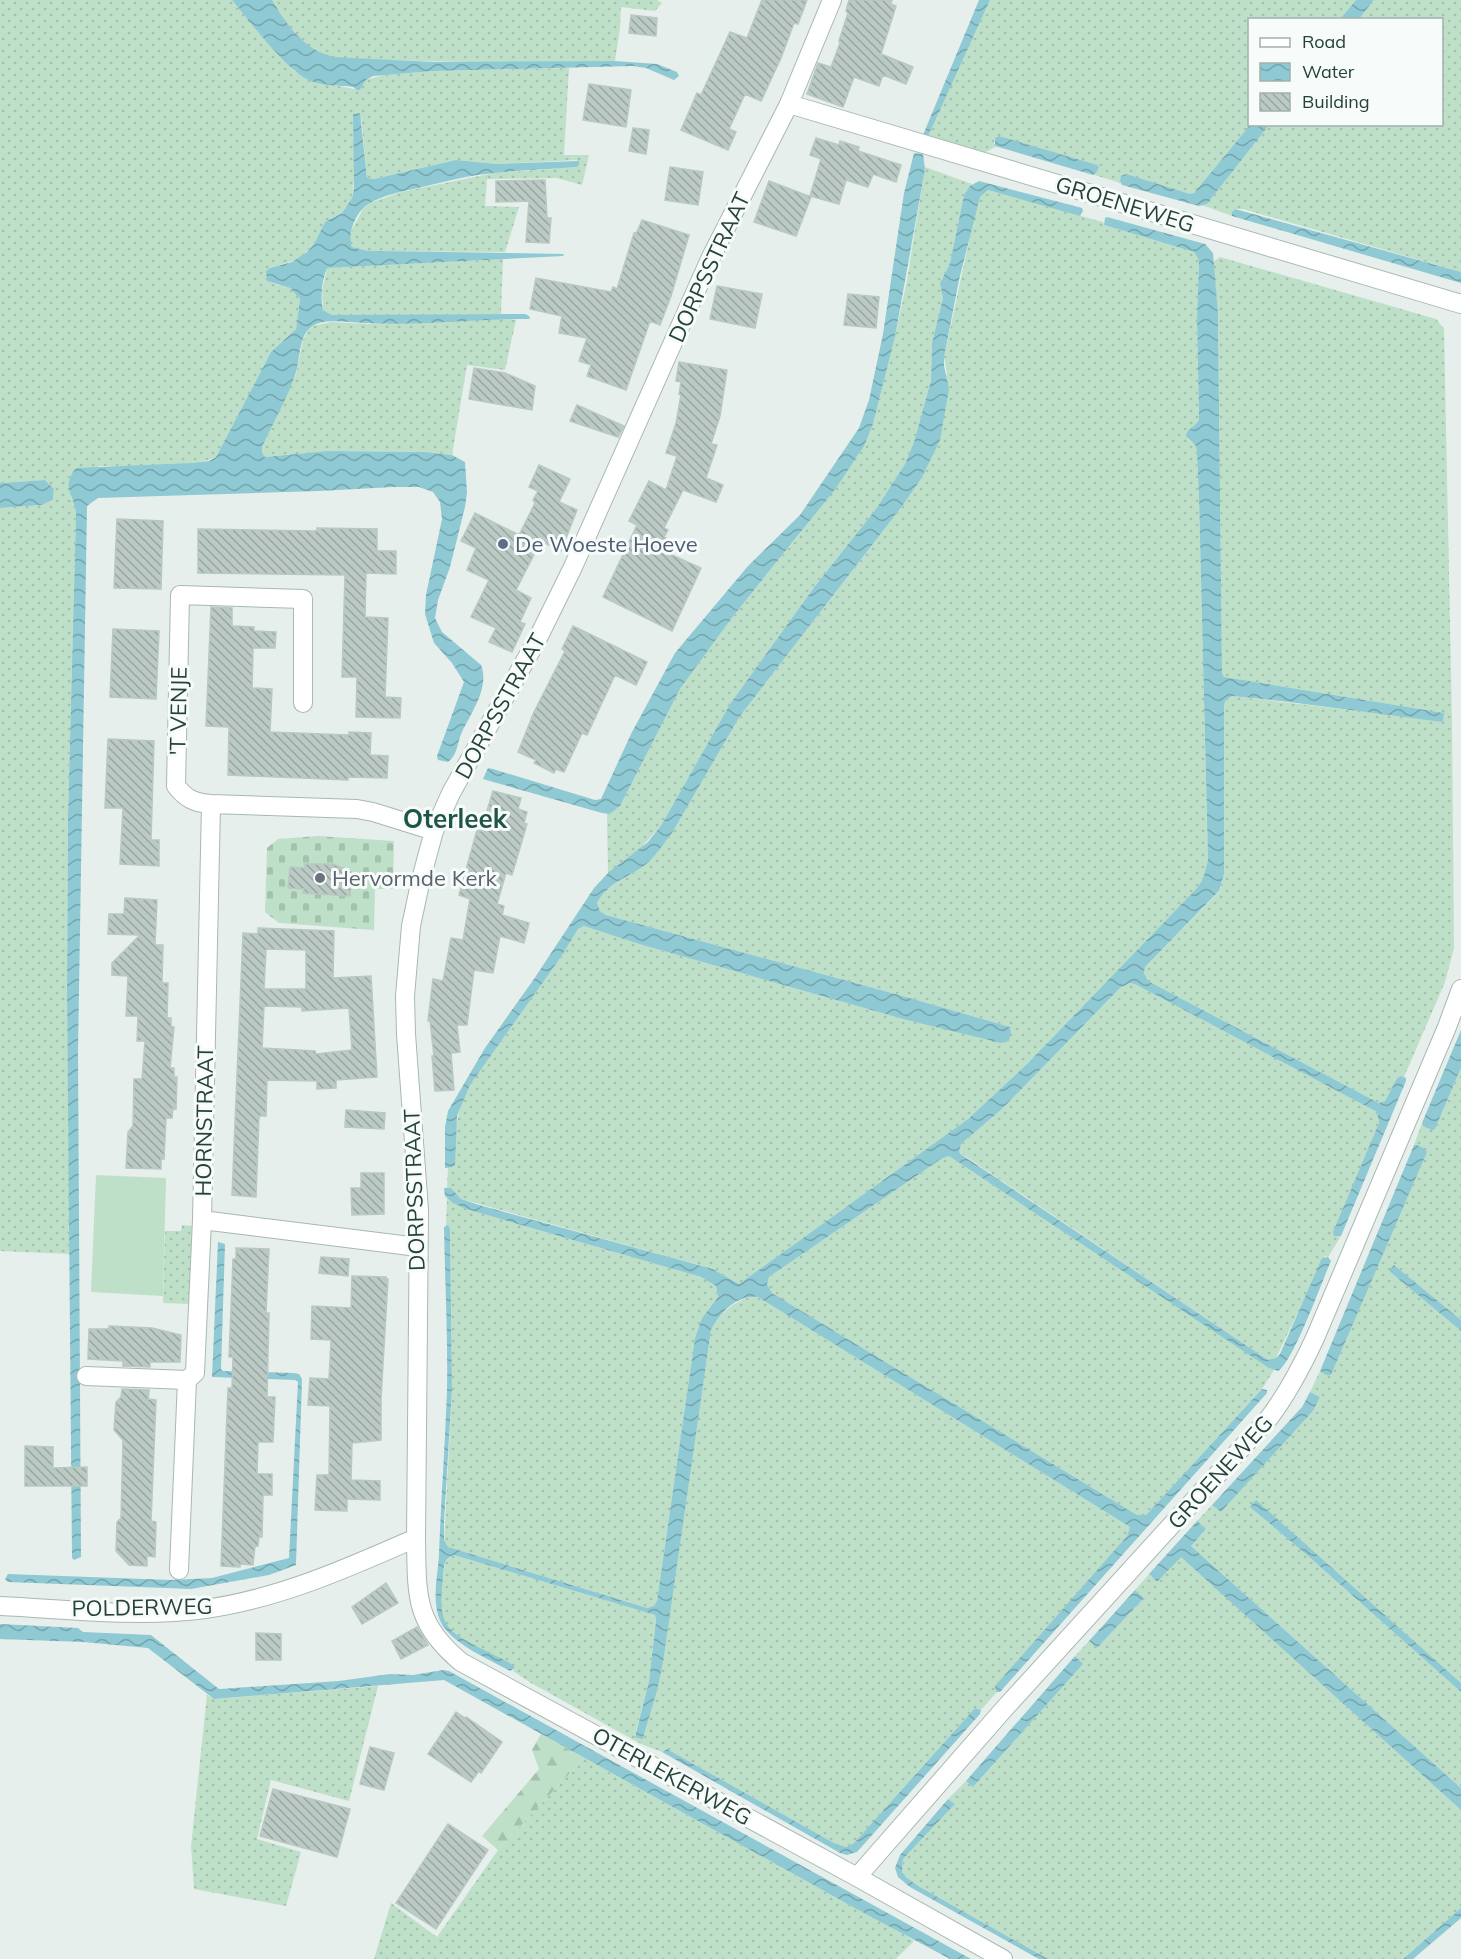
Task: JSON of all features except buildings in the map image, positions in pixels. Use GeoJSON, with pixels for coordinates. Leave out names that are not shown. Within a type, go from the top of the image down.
{"type":"FeatureCollection","features":[{"type":"Feature","properties":{"kind":"street","name":"DORPSSTRAAT"},"geometry":{"type":"LineString","coordinates":[[416,1538],[418,1183],[405,996],[411,926],[421,879],[434,831],[451,793],[538,638],[573,567],[711,257],[789,104],[832,0]]}},
{"type":"Feature","properties":{"kind":"street","name":"GROENEWEG"},"geometry":{"type":"LineString","coordinates":[[789,104],[1461,304]]}},
{"type":"Feature","properties":{"kind":"street","name":"'T VENJE"},"geometry":{"type":"LineString","coordinates":[[303,703],[303,599],[180,595],[176,786],[183,795],[194,802],[211,804],[357,809],[434,831]]}},
{"type":"Feature","properties":{"kind":"street","name":"HORNSTRAAT"},"geometry":{"type":"LineString","coordinates":[[211,804],[202,1220],[418,1247]]}},
{"type":"Feature","properties":{"kind":"street","name":"GROENEWEG"},"geometry":{"type":"LineString","coordinates":[[857,1877],[997,1717],[1283,1400],[1315,1338],[1461,989]]}},
{"type":"Feature","properties":{"kind":"street"},"geometry":{"type":"LineString","coordinates":[[86,1376],[187,1380],[195,1373],[202,1220]]}},
{"type":"Feature","properties":{"kind":"street"},"geometry":{"type":"LineString","coordinates":[[179,1570],[187,1380]]}},
{"type":"Feature","properties":{"kind":"street","name":"OTERLEKERWEG"},"geometry":{"type":"LineString","coordinates":[[416,1538],[418,1602],[423,1616],[431,1631],[445,1648],[461,1662],[1004,1959]]}},
{"type":"Feature","properties":{"kind":"street","name":"POLDERWEG"},"geometry":{"type":"LineString","coordinates":[[0,1606],[135,1612],[221,1606],[289,1590],[372,1558],[416,1538]]}},
{"type":"Feature","properties":{"kind":"green space"},"geometry":{"type":"Polygon","coordinates":[[[0,0],[232,0],[294,71],[308,80],[360,90],[366,80],[383,75],[433,71],[569,68],[564,155],[589,155],[582,185],[557,178],[487,179],[485,206],[519,207],[505,252],[368,251],[352,247],[350,241],[352,229],[363,209],[370,203],[401,192],[494,173],[577,167],[579,165],[577,160],[496,164],[456,160],[374,179],[367,178],[361,115],[352,198],[342,213],[325,222],[314,244],[299,259],[270,268],[271,283],[290,288],[300,299],[296,329],[271,352],[216,457],[177,465],[99,466],[71,498],[75,503],[76,514],[68,815],[67,992],[70,1254],[0,1251],[0,508],[42,505],[53,499],[54,489],[45,480],[0,483],[0,0]]]}},
{"type":"Feature","properties":{"kind":"green space"},"geometry":{"type":"Polygon","coordinates":[[[272,0],[657,0],[662,3],[655,11],[621,7],[615,61],[474,62],[334,58],[317,52],[303,42],[286,22],[272,0]]]}},
{"type":"Feature","properties":{"kind":"green space"},"geometry":{"type":"Polygon","coordinates":[[[990,0],[1356,0],[1341,18],[1248,18],[1249,126],[1194,193],[1120,181],[1121,183],[1094,175],[1096,173],[1000,136],[995,138],[994,143],[997,146],[984,153],[927,136],[990,0]]]}},
{"type":"Feature","properties":{"kind":"green space"},"geometry":{"type":"Polygon","coordinates":[[[1374,0],[1461,0],[1461,272],[1243,209],[1235,209],[1232,216],[1202,205],[1207,204],[1268,126],[1443,126],[1443,18],[1360,18],[1374,0]]]}},
{"type":"Feature","properties":{"kind":"green space"},"geometry":{"type":"Polygon","coordinates":[[[925,167],[972,184],[964,195],[950,263],[941,280],[943,298],[932,343],[931,379],[914,442],[905,464],[876,509],[815,586],[730,704],[662,824],[640,849],[608,874],[607,813],[610,814],[620,806],[680,689],[731,619],[798,536],[859,454],[873,424],[907,280],[925,167]]]}},
{"type":"Feature","properties":{"kind":"green space"},"geometry":{"type":"Polygon","coordinates":[[[988,190],[1103,222],[1104,225],[1194,252],[1199,260],[1197,319],[1199,419],[1188,439],[1196,446],[1199,499],[1208,860],[1203,879],[1197,888],[1027,1064],[968,1119],[739,1284],[713,1269],[461,1199],[451,1188],[447,1188],[448,1167],[455,1165],[456,1124],[465,1096],[470,1085],[561,957],[578,929],[584,926],[639,944],[903,1019],[1011,1032],[1010,1027],[910,998],[606,915],[600,911],[597,903],[612,886],[641,868],[662,847],[740,716],[921,479],[947,373],[944,357],[977,204],[980,197],[988,190]]]}},
{"type":"Feature","properties":{"kind":"green space"},"geometry":{"type":"Polygon","coordinates":[[[1220,257],[1436,319],[1444,329],[1454,948],[1445,982],[1404,1077],[1397,1078],[1385,1101],[1379,1103],[1148,981],[1144,973],[1145,967],[1219,892],[1224,874],[1224,705],[1226,700],[1232,696],[1443,721],[1443,713],[1224,677],[1222,673],[1218,313],[1213,262],[1220,257]]]}},
{"type":"Feature","properties":{"kind":"green space"},"geometry":{"type":"Polygon","coordinates":[[[503,259],[501,314],[341,316],[332,315],[323,310],[322,291],[327,268],[503,259]]]}},
{"type":"Feature","properties":{"kind":"green space"},"geometry":{"type":"Polygon","coordinates":[[[516,320],[505,370],[467,365],[452,455],[425,452],[327,451],[265,457],[261,453],[296,374],[303,340],[313,326],[331,322],[370,324],[516,320]]]}},
{"type":"Feature","properties":{"kind":"green space"},"geometry":{"type":"Polygon","coordinates":[[[318,836],[394,841],[393,889],[375,889],[374,930],[279,923],[265,912],[267,848],[278,839],[318,836]]]}},
{"type":"Feature","properties":{"kind":"green space"},"geometry":{"type":"Polygon","coordinates":[[[1130,983],[1136,984],[1377,1112],[1379,1123],[1338,1237],[1341,1236],[1328,1257],[1325,1256],[1276,1358],[1268,1360],[959,1152],[961,1144],[1002,1109],[1120,988],[1130,983]]]}},
{"type":"Feature","properties":{"kind":"green space"},"geometry":{"type":"Polygon","coordinates":[[[1461,1068],[1461,1320],[1394,1266],[1389,1271],[1461,1331],[1461,1683],[1391,1621],[1250,1507],[1461,1692],[1461,1788],[1191,1546],[1206,1529],[1197,1521],[1212,1505],[1221,1512],[1313,1411],[1320,1397],[1310,1392],[1320,1371],[1331,1375],[1426,1152],[1418,1145],[1414,1145],[1422,1123],[1423,1126],[1435,1129],[1461,1068]]]}},
{"type":"Feature","properties":{"kind":"green space"},"geometry":{"type":"Polygon","coordinates":[[[949,1156],[1274,1370],[1262,1389],[1146,1515],[1137,1515],[772,1293],[768,1288],[769,1277],[941,1159],[949,1156]]]}},
{"type":"Feature","properties":{"kind":"green space"},"geometry":{"type":"Polygon","coordinates":[[[96,1175],[166,1178],[163,1296],[91,1292],[96,1175]]]}},
{"type":"Feature","properties":{"kind":"green space"},"geometry":{"type":"Polygon","coordinates":[[[447,1198],[466,1209],[701,1277],[716,1286],[718,1297],[702,1318],[695,1338],[655,1606],[647,1608],[447,1547],[444,1543],[452,1388],[450,1229],[446,1226],[447,1198]]]}},
{"type":"Feature","properties":{"kind":"green space"},"geometry":{"type":"Polygon","coordinates":[[[182,1225],[192,1226],[189,1304],[163,1303],[165,1231],[181,1231],[182,1225]]]}},
{"type":"Feature","properties":{"kind":"green space"},"geometry":{"type":"Polygon","coordinates":[[[752,1296],[758,1297],[1130,1527],[1127,1536],[995,1691],[997,1692],[981,1710],[975,1708],[854,1843],[846,1847],[834,1843],[667,1749],[662,1752],[641,1744],[531,1683],[513,1671],[515,1668],[456,1634],[443,1619],[441,1609],[444,1567],[448,1558],[454,1555],[655,1615],[649,1681],[635,1735],[643,1738],[657,1691],[662,1662],[711,1330],[728,1308],[752,1296]]]}},
{"type":"Feature","properties":{"kind":"green space"},"geometry":{"type":"Polygon","coordinates":[[[1181,1556],[1461,1810],[1461,1908],[1403,1959],[1048,1959],[920,1887],[902,1872],[903,1859],[955,1804],[948,1799],[966,1781],[973,1787],[1082,1665],[1075,1656],[1089,1641],[1097,1648],[1144,1598],[1135,1590],[1149,1574],[1157,1582],[1181,1556]]]}},
{"type":"Feature","properties":{"kind":"green space"},"geometry":{"type":"Polygon","coordinates":[[[378,1686],[349,1801],[271,1780],[257,1839],[301,1852],[286,1906],[194,1889],[191,1846],[207,1695],[214,1699],[378,1686]]]}},
{"type":"Feature","properties":{"kind":"green space"},"geometry":{"type":"Polygon","coordinates":[[[541,1734],[584,1758],[498,1850],[482,1836],[539,1769],[532,1750],[541,1734]]]}},
{"type":"Feature","properties":{"kind":"green space"},"geometry":{"type":"Polygon","coordinates":[[[584,1758],[889,1925],[914,1941],[896,1959],[374,1959],[391,1903],[437,1937],[498,1850],[584,1758]]]}},
{"type":"Feature","properties":{"kind":"water"},"geometry":{"type":"Polygon","coordinates":[[[232,0],[272,0],[297,35],[313,48],[333,57],[434,62],[615,61],[657,64],[677,72],[679,76],[674,80],[646,68],[633,66],[433,71],[373,76],[366,80],[360,90],[353,87],[326,85],[311,81],[291,68],[232,0]]]}},
{"type":"Feature","properties":{"kind":"water"},"geometry":{"type":"Polygon","coordinates":[[[979,0],[990,0],[928,136],[923,135],[979,0]]]}},
{"type":"Feature","properties":{"kind":"water"},"geometry":{"type":"Polygon","coordinates":[[[1356,0],[1374,0],[1360,18],[1341,18],[1356,0]]]}},
{"type":"Feature","properties":{"kind":"water"},"geometry":{"type":"Polygon","coordinates":[[[360,113],[367,178],[374,179],[456,160],[496,164],[579,161],[577,167],[505,172],[456,179],[394,194],[375,200],[365,207],[354,222],[351,241],[352,247],[368,251],[564,254],[563,256],[327,268],[322,289],[322,305],[323,310],[332,315],[525,314],[530,319],[405,324],[336,321],[315,325],[306,332],[293,381],[262,447],[265,457],[327,451],[425,452],[452,455],[465,462],[467,493],[465,507],[450,567],[438,600],[435,618],[442,632],[481,665],[483,682],[478,700],[462,732],[454,756],[448,762],[438,760],[437,756],[464,682],[452,663],[434,643],[425,614],[426,595],[442,519],[440,502],[433,492],[419,487],[393,487],[98,498],[87,506],[78,1051],[81,1557],[74,1560],[72,1558],[67,992],[68,815],[76,514],[69,481],[76,468],[191,463],[209,461],[216,457],[271,352],[296,329],[300,299],[290,288],[267,281],[266,271],[292,262],[307,252],[314,244],[325,222],[342,213],[352,198],[354,188],[353,114],[360,113]]]}},
{"type":"Feature","properties":{"kind":"water"},"geometry":{"type":"Polygon","coordinates":[[[1249,126],[1268,126],[1207,204],[1199,206],[1122,185],[1120,181],[1121,176],[1126,174],[1190,194],[1194,193],[1249,126]]]}},
{"type":"Feature","properties":{"kind":"water"},"geometry":{"type":"Polygon","coordinates":[[[999,136],[1099,167],[1093,175],[995,146],[995,138],[999,136]]]}},
{"type":"Feature","properties":{"kind":"water"},"geometry":{"type":"Polygon","coordinates":[[[914,153],[923,154],[925,169],[895,337],[873,424],[864,446],[836,488],[731,619],[680,689],[620,806],[610,814],[602,813],[483,779],[488,768],[595,800],[601,799],[632,732],[675,653],[748,566],[800,515],[859,428],[869,400],[883,334],[904,193],[914,153]]]}},
{"type":"Feature","properties":{"kind":"water"},"geometry":{"type":"Polygon","coordinates":[[[979,181],[1082,208],[1083,211],[1080,216],[988,190],[980,197],[959,280],[944,357],[949,389],[940,440],[921,479],[740,716],[662,847],[641,868],[611,886],[597,903],[600,911],[606,915],[1010,1027],[1009,1041],[1001,1043],[903,1019],[639,944],[584,926],[578,929],[561,957],[470,1085],[457,1116],[455,1165],[445,1168],[445,1127],[448,1111],[485,1048],[594,888],[609,872],[648,842],[662,824],[730,704],[815,586],[876,509],[905,464],[914,442],[931,380],[932,343],[943,298],[940,283],[950,263],[964,195],[970,186],[979,181]]]}},
{"type":"Feature","properties":{"kind":"water"},"geometry":{"type":"Polygon","coordinates":[[[1235,209],[1461,272],[1461,283],[1232,216],[1235,209]]]}},
{"type":"Feature","properties":{"kind":"water"},"geometry":{"type":"Polygon","coordinates":[[[1107,217],[1205,244],[1213,253],[1218,313],[1222,673],[1224,677],[1444,713],[1443,722],[1232,696],[1226,700],[1224,705],[1224,874],[1219,891],[1145,967],[1144,973],[1148,981],[1379,1103],[1385,1101],[1397,1078],[1401,1076],[1406,1078],[1406,1081],[1341,1236],[1334,1236],[1333,1232],[1379,1123],[1377,1112],[1135,984],[1130,983],[1120,988],[1002,1109],[961,1144],[959,1152],[962,1155],[1268,1360],[1280,1354],[1322,1258],[1328,1257],[1331,1261],[1307,1320],[1291,1353],[1278,1371],[1269,1368],[949,1156],[941,1159],[769,1277],[767,1284],[772,1293],[1137,1515],[1146,1515],[1262,1389],[1267,1390],[1267,1393],[1000,1692],[996,1692],[995,1686],[1127,1536],[1130,1527],[758,1297],[743,1299],[730,1306],[711,1330],[663,1662],[643,1738],[635,1737],[649,1681],[655,1615],[454,1555],[448,1558],[444,1567],[441,1595],[444,1619],[456,1634],[515,1668],[510,1671],[465,1646],[449,1633],[439,1618],[436,1591],[447,1391],[444,1227],[448,1225],[450,1229],[452,1388],[444,1540],[448,1547],[647,1608],[654,1606],[657,1601],[695,1338],[702,1318],[718,1297],[716,1286],[701,1277],[466,1209],[445,1196],[444,1188],[451,1188],[461,1199],[479,1205],[713,1269],[739,1284],[968,1119],[1027,1064],[1197,888],[1203,879],[1208,860],[1197,452],[1196,446],[1186,436],[1199,419],[1197,319],[1199,260],[1194,252],[1104,225],[1107,217]]]}},
{"type":"Feature","properties":{"kind":"water"},"geometry":{"type":"Polygon","coordinates":[[[45,480],[54,489],[53,499],[42,505],[0,508],[0,483],[45,480]]]}},
{"type":"Feature","properties":{"kind":"water"},"geometry":{"type":"Polygon","coordinates":[[[1461,1030],[1461,1068],[1435,1129],[1432,1130],[1423,1126],[1422,1123],[1461,1030]]]}},
{"type":"Feature","properties":{"kind":"water"},"geometry":{"type":"Polygon","coordinates":[[[1414,1145],[1427,1152],[1331,1375],[1326,1375],[1320,1371],[1414,1145]]]}},
{"type":"Feature","properties":{"kind":"water"},"geometry":{"type":"Polygon","coordinates":[[[218,1242],[225,1244],[221,1369],[223,1371],[294,1373],[299,1374],[302,1379],[296,1565],[269,1575],[191,1589],[8,1582],[5,1579],[8,1574],[171,1580],[212,1578],[289,1558],[298,1382],[295,1380],[212,1377],[218,1242]]]}},
{"type":"Feature","properties":{"kind":"water"},"geometry":{"type":"Polygon","coordinates":[[[1394,1265],[1461,1320],[1461,1331],[1389,1271],[1394,1265]]]}},
{"type":"Feature","properties":{"kind":"water"},"geometry":{"type":"Polygon","coordinates":[[[1310,1392],[1320,1397],[1313,1411],[1221,1512],[1212,1505],[1302,1407],[1310,1392]]]}},
{"type":"Feature","properties":{"kind":"water"},"geometry":{"type":"Polygon","coordinates":[[[1256,1500],[1461,1683],[1461,1692],[1250,1507],[1256,1500]]]}},
{"type":"Feature","properties":{"kind":"water"},"geometry":{"type":"Polygon","coordinates":[[[1197,1521],[1206,1529],[1191,1546],[1461,1788],[1461,1810],[1181,1557],[1157,1582],[1149,1574],[1197,1521]]]}},
{"type":"Feature","properties":{"kind":"water"},"geometry":{"type":"Polygon","coordinates":[[[1135,1590],[1144,1598],[1097,1648],[1089,1641],[1135,1590]]]}},
{"type":"Feature","properties":{"kind":"water"},"geometry":{"type":"Polygon","coordinates":[[[0,1624],[78,1628],[83,1632],[151,1635],[219,1689],[449,1671],[971,1959],[950,1959],[444,1680],[214,1699],[148,1648],[83,1642],[0,1639],[0,1624]]]}},
{"type":"Feature","properties":{"kind":"water"},"geometry":{"type":"Polygon","coordinates":[[[1075,1656],[1083,1664],[973,1787],[966,1781],[1075,1656]]]}},
{"type":"Feature","properties":{"kind":"water"},"geometry":{"type":"Polygon","coordinates":[[[975,1708],[981,1710],[980,1714],[857,1852],[847,1855],[662,1752],[667,1749],[834,1843],[846,1847],[854,1843],[975,1708]]]}},
{"type":"Feature","properties":{"kind":"water"},"geometry":{"type":"Polygon","coordinates":[[[948,1799],[955,1804],[903,1859],[902,1872],[920,1887],[1048,1959],[1039,1959],[910,1887],[898,1877],[895,1868],[900,1855],[948,1799]]]}},
{"type":"Feature","properties":{"kind":"water"},"geometry":{"type":"Polygon","coordinates":[[[1461,1908],[1461,1918],[1413,1959],[1403,1959],[1461,1908]]]}},
{"type":"Feature","properties":{"kind":"place","name":"De Woeste Hoeve"},"geometry":{"type":"Point","coordinates":[503,544]}},
{"type":"Feature","properties":{"kind":"place","name":"Hervormde Kerk"},"geometry":{"type":"Point","coordinates":[320,878]}},
{"type":"Feature","properties":{"kind":"district","name":"Oterleek"},"geometry":{"type":"Point","coordinates":[455,818]}}]}
